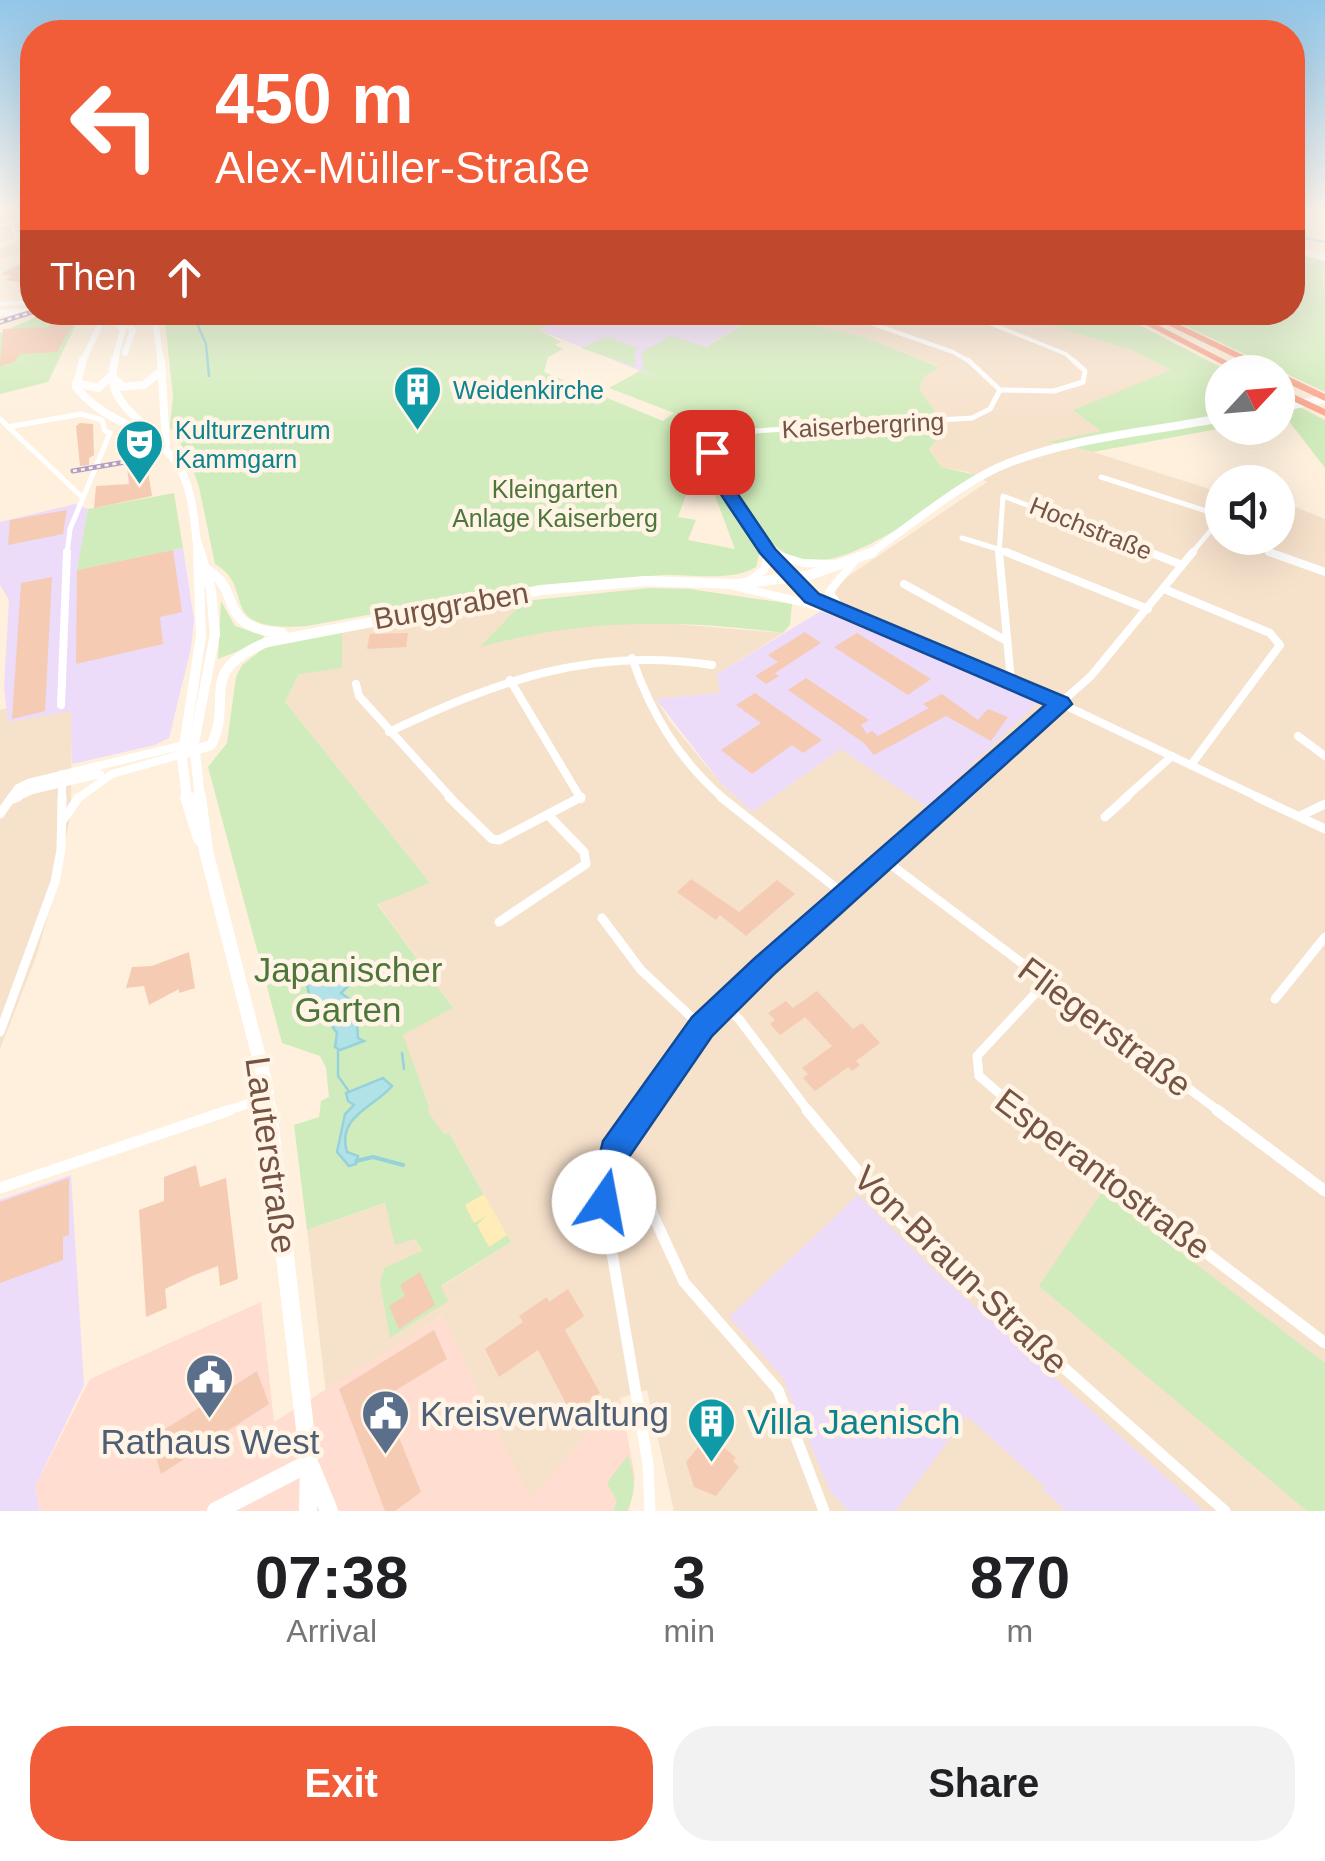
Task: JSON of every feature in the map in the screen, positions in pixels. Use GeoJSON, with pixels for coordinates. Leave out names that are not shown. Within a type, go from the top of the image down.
{"type":"FeatureCollection","features":[{"type":"Feature","properties":{"kind":"highway"},"geometry":{"type":"LineString","coordinates":[[1150,325],[1208,355]]}},
{"type":"Feature","properties":{"kind":"highway"},"geometry":{"type":"LineString","coordinates":[[1172,325],[1235,355]]}},
{"type":"Feature","properties":{"kind":"highway"},"geometry":{"type":"LineString","coordinates":[[1295,384],[1325,399]]}},
{"type":"Feature","properties":{"kind":"highway"},"geometry":{"type":"LineString","coordinates":[[1295,398],[1325,413]]}},
{"type":"Feature","properties":{"kind":"main road"},"geometry":{"type":"LineString","coordinates":[[105,325],[82,362],[76,384],[79,392],[91,403],[166,444]]}},
{"type":"Feature","properties":{"kind":"main road"},"geometry":{"type":"LineString","coordinates":[[122,325],[126,334],[114,382],[129,415],[166,444]]}},
{"type":"Feature","properties":{"kind":"main road","name":"Lauterstraße"},"geometry":{"type":"LineString","coordinates":[[159,325],[166,444],[183,470],[206,569],[214,634],[194,748],[206,852],[268,1097],[309,1463],[308,1511]]}},
{"type":"Feature","properties":{"kind":"main road"},"geometry":{"type":"LineString","coordinates":[[76,384],[98,388],[114,382],[123,387],[138,387],[161,371]]}},
{"type":"Feature","properties":{"kind":"main road"},"geometry":{"type":"LineString","coordinates":[[1295,405],[1325,399]]}},
{"type":"Feature","properties":{"kind":"main road","name":"Burggraben"},"geometry":{"type":"LineString","coordinates":[[194,748],[214,742],[219,682],[230,664],[252,648],[296,634],[542,590],[645,581],[744,583],[791,578],[852,562],[988,473],[1023,458],[1205,421]]}},
{"type":"Feature","properties":{"kind":"main road","name":"Lauterstraße"},"geometry":{"type":"LineString","coordinates":[[196,537],[202,636],[180,751],[193,820],[206,852]]}},
{"type":"Feature","properties":{"kind":"main road"},"geometry":{"type":"LineString","coordinates":[[206,569],[218,576],[230,612],[242,624],[257,631],[296,634]]}},
{"type":"Feature","properties":{"kind":"main road"},"geometry":{"type":"LineString","coordinates":[[180,751],[194,748]]}},
{"type":"Feature","properties":{"kind":"main road"},"geometry":{"type":"LineString","coordinates":[[216,1511],[309,1463]]}},
{"type":"Feature","properties":{"kind":"main road","name":"Lauterstraße"},"geometry":{"type":"LineString","coordinates":[[309,1463],[329,1511]]}},
{"type":"Feature","properties":{"kind":"street"},"geometry":{"type":"LineString","coordinates":[[876,325],[953,352],[976,365],[1000,390],[1068,389],[1083,382],[1084,370],[1066,354],[992,325]]}},
{"type":"Feature","properties":{"kind":"street"},"geometry":{"type":"LineString","coordinates":[[91,403],[98,388]]}},
{"type":"Feature","properties":{"kind":"street","name":"Kaiserbergring"},"geometry":{"type":"LineString","coordinates":[[832,608],[812,598],[769,553],[716,470],[712,452],[716,444],[732,436],[771,429],[972,418],[990,409],[1000,390]]}},
{"type":"Feature","properties":{"kind":"street"},"geometry":{"type":"LineString","coordinates":[[8,427],[93,415],[102,420],[104,431],[110,434]]}},
{"type":"Feature","properties":{"kind":"street"},"geometry":{"type":"LineString","coordinates":[[0,419],[82,498]]}},
{"type":"Feature","properties":{"kind":"street"},"geometry":{"type":"LineString","coordinates":[[61,705],[65,566],[70,529],[110,434],[131,426]]}},
{"type":"Feature","properties":{"kind":"street"},"geometry":{"type":"LineString","coordinates":[[1101,478],[1205,511]]}},
{"type":"Feature","properties":{"kind":"street","name":"Hochstraße"},"geometry":{"type":"LineString","coordinates":[[999,551],[1001,498],[1011,496],[1182,565]]}},
{"type":"Feature","properties":{"kind":"street"},"geometry":{"type":"LineString","coordinates":[[650,1511],[648,1464],[604,1206],[604,1186],[614,1152],[702,1026],[1091,676],[1205,537]]}},
{"type":"Feature","properties":{"kind":"street"},"geometry":{"type":"LineString","coordinates":[[962,538],[1148,608]]}},
{"type":"Feature","properties":{"kind":"street"},"geometry":{"type":"LineString","coordinates":[[999,551],[1010,681]]}},
{"type":"Feature","properties":{"kind":"street"},"geometry":{"type":"LineString","coordinates":[[744,583],[764,570],[769,553],[802,563],[852,562]]}},
{"type":"Feature","properties":{"kind":"street"},"geometry":{"type":"LineString","coordinates":[[1278,555],[1325,572]]}},
{"type":"Feature","properties":{"kind":"street"},"geometry":{"type":"LineString","coordinates":[[847,614],[829,592],[852,562]]}},
{"type":"Feature","properties":{"kind":"street"},"geometry":{"type":"LineString","coordinates":[[722,583],[847,614],[1010,681],[1325,829]]}},
{"type":"Feature","properties":{"kind":"street"},"geometry":{"type":"LineString","coordinates":[[904,584],[1005,640]]}},
{"type":"Feature","properties":{"kind":"street"},"geometry":{"type":"LineString","coordinates":[[1164,589],[1270,633],[1280,645],[1191,766]]}},
{"type":"Feature","properties":{"kind":"street"},"geometry":{"type":"LineString","coordinates":[[389,732],[510,680],[564,666],[666,657],[712,665]]}},
{"type":"Feature","properties":{"kind":"street"},"geometry":{"type":"LineString","coordinates":[[632,658],[643,695],[660,724],[699,773],[736,812],[845,895]]}},
{"type":"Feature","properties":{"kind":"street"},"geometry":{"type":"LineString","coordinates":[[356,684],[359,696],[389,732],[492,839],[510,837],[551,818],[578,804],[581,794],[510,680]]}},
{"type":"Feature","properties":{"kind":"street"},"geometry":{"type":"LineString","coordinates":[[1298,736],[1325,756]]}},
{"type":"Feature","properties":{"kind":"street"},"geometry":{"type":"LineString","coordinates":[[62,778],[106,774],[180,751]]}},
{"type":"Feature","properties":{"kind":"street"},"geometry":{"type":"LineString","coordinates":[[0,814],[9,801],[62,778],[180,751]]}},
{"type":"Feature","properties":{"kind":"street"},"geometry":{"type":"LineString","coordinates":[[1105,817],[1172,756]]}},
{"type":"Feature","properties":{"kind":"street"},"geometry":{"type":"LineString","coordinates":[[61,824],[78,795],[106,774]]}},
{"type":"Feature","properties":{"kind":"street"},"geometry":{"type":"LineString","coordinates":[[0,1032],[48,908],[59,862],[62,778]]}},
{"type":"Feature","properties":{"kind":"street"},"geometry":{"type":"LineString","coordinates":[[1300,816],[1325,804]]}},
{"type":"Feature","properties":{"kind":"street"},"geometry":{"type":"LineString","coordinates":[[499,922],[586,864],[584,852],[551,818]]}},
{"type":"Feature","properties":{"kind":"street","name":"Fliegerstraße"},"geometry":{"type":"LineString","coordinates":[[886,861],[1325,1191]]}},
{"type":"Feature","properties":{"kind":"street"},"geometry":{"type":"LineString","coordinates":[[602,918],[641,970],[702,1026]]}},
{"type":"Feature","properties":{"kind":"street"},"geometry":{"type":"LineString","coordinates":[[1275,999],[1325,937]]}},
{"type":"Feature","properties":{"kind":"street","name":"Esperantostraße"},"geometry":{"type":"LineString","coordinates":[[1045,983],[977,1056],[979,1076],[1022,1114],[1325,1343]]}},
{"type":"Feature","properties":{"kind":"street","name":"Von-Braun-Straße"},"geometry":{"type":"LineString","coordinates":[[723,1006],[740,1019],[838,1151],[900,1222],[1225,1511]]}},
{"type":"Feature","properties":{"kind":"street"},"geometry":{"type":"LineString","coordinates":[[0,1188],[268,1097]]}},
{"type":"Feature","properties":{"kind":"street"},"geometry":{"type":"LineString","coordinates":[[643,1178],[666,1250],[684,1282],[778,1390],[824,1511]]}},
{"type":"Feature","properties":{"kind":"shaded area"},"geometry":{"type":"Polygon","coordinates":[[[549,325],[742,325],[655,377],[539,330],[549,325]]]}},
{"type":"Feature","properties":{"kind":"shaded area"},"geometry":{"type":"Polygon","coordinates":[[[812,325],[1049,325],[1132,350],[1172,370],[1075,411],[1103,431],[1051,443],[1093,452],[1205,488],[1205,555],[1295,555],[1295,507],[1325,519],[1325,1511],[674,1511],[647,1390],[620,1398],[530,1499],[442,1316],[326,1393],[307,1230],[386,1203],[415,1239],[447,1301],[441,1287],[511,1242],[449,1133],[444,1135],[427,1112],[429,1106],[402,1035],[453,1008],[377,903],[429,883],[285,702],[299,674],[342,632],[515,598],[524,601],[542,631],[650,622],[783,633],[717,674],[721,693],[656,699],[671,723],[720,782],[752,812],[841,749],[926,806],[1038,703],[1047,689],[970,660],[838,602],[834,596],[840,582],[987,482],[968,472],[941,467],[929,448],[946,428],[920,390],[922,379],[938,366],[867,338],[812,325]]]}},
{"type":"Feature","properties":{"kind":"shaded area"},"geometry":{"type":"Polygon","coordinates":[[[75,504],[88,509],[78,570],[183,548],[194,620],[169,738],[155,745],[72,764],[71,711],[8,722],[4,687],[9,600],[0,585],[0,522],[75,504]]]}},
{"type":"Feature","properties":{"kind":"shaded area"},"geometry":{"type":"Polygon","coordinates":[[[821,611],[1038,703],[926,807],[841,749],[752,812],[720,782],[656,699],[720,693],[717,674],[821,611]]]}},
{"type":"Feature","properties":{"kind":"shaded area"},"geometry":{"type":"Polygon","coordinates":[[[7,708],[9,722],[72,710],[71,812],[58,880],[36,957],[0,1049],[0,710],[7,708]]]}},
{"type":"Feature","properties":{"kind":"shaded area"},"geometry":{"type":"Polygon","coordinates":[[[71,1175],[84,1385],[35,1487],[40,1511],[0,1511],[0,1200],[71,1175]]]}},
{"type":"Feature","properties":{"kind":"shaded area"},"geometry":{"type":"Polygon","coordinates":[[[858,1195],[935,1271],[1204,1511],[1066,1511],[967,1416],[896,1511],[848,1511],[830,1491],[782,1377],[729,1317],[858,1195]]]}},
{"type":"Feature","properties":{"kind":"shaded area"},"geometry":{"type":"Polygon","coordinates":[[[261,1302],[274,1422],[443,1316],[530,1498],[620,1398],[635,1476],[629,1511],[40,1511],[35,1487],[90,1379],[261,1302]]]}},
{"type":"Feature","properties":{"kind":"green space"},"geometry":{"type":"Polygon","coordinates":[[[1305,283],[1325,283],[1325,392],[1295,378],[1295,355],[1247,355],[1183,325],[1305,325],[1305,283]]]}},
{"type":"Feature","properties":{"kind":"green space"},"geometry":{"type":"Polygon","coordinates":[[[20,324],[76,325],[48,382],[0,394],[0,333],[20,324]]]}},
{"type":"Feature","properties":{"kind":"green space","name":"Kleingarten Anlage Kaiserberg"},"geometry":{"type":"Polygon","coordinates":[[[165,325],[549,325],[539,330],[561,342],[555,345],[563,349],[548,357],[544,372],[663,421],[674,413],[609,388],[640,371],[657,376],[641,369],[641,353],[670,336],[706,347],[742,325],[812,325],[867,338],[939,367],[922,379],[920,390],[946,428],[929,449],[941,467],[976,475],[912,520],[860,549],[811,561],[790,556],[771,542],[727,478],[692,478],[678,517],[696,520],[688,540],[735,549],[714,493],[718,490],[760,551],[756,567],[724,576],[665,575],[530,588],[307,626],[278,626],[247,616],[234,585],[215,564],[199,487],[189,458],[170,427],[173,396],[165,325]]]}},
{"type":"Feature","properties":{"kind":"green space"},"geometry":{"type":"Polygon","coordinates":[[[1049,325],[1139,325],[1205,359],[1205,431],[1093,452],[1048,442],[1101,431],[1073,410],[1171,370],[1132,350],[1049,325]]]}},
{"type":"Feature","properties":{"kind":"green space"},"geometry":{"type":"Polygon","coordinates":[[[607,337],[637,348],[636,367],[581,348],[607,337]]]}},
{"type":"Feature","properties":{"kind":"green space"},"geometry":{"type":"Polygon","coordinates":[[[1295,405],[1325,420],[1325,468],[1295,429],[1295,405]]]}},
{"type":"Feature","properties":{"kind":"green space"},"geometry":{"type":"Polygon","coordinates":[[[174,493],[183,548],[77,570],[88,509],[174,493]]]}},
{"type":"Feature","properties":{"kind":"green space"},"geometry":{"type":"Polygon","coordinates":[[[649,588],[690,589],[792,604],[790,625],[783,633],[706,625],[631,624],[555,631],[480,647],[524,601],[649,588]]]}},
{"type":"Feature","properties":{"kind":"green space"},"geometry":{"type":"Polygon","coordinates":[[[221,601],[235,626],[264,636],[261,642],[218,659],[221,601]]]}},
{"type":"Feature","properties":{"kind":"green space","name":"Japanischer Garten"},"geometry":{"type":"Polygon","coordinates":[[[342,632],[342,668],[299,674],[285,702],[430,883],[377,904],[453,1008],[403,1035],[428,1112],[444,1134],[449,1133],[511,1242],[441,1286],[448,1301],[390,1338],[380,1283],[384,1268],[422,1251],[415,1239],[395,1245],[385,1203],[307,1230],[294,1125],[319,1117],[321,1101],[329,1097],[326,1068],[320,1056],[282,1043],[208,767],[227,743],[236,677],[242,665],[264,648],[342,632]]]}},
{"type":"Feature","properties":{"kind":"green space"},"geometry":{"type":"Polygon","coordinates":[[[1102,1192],[1325,1363],[1325,1511],[1307,1511],[1039,1286],[1102,1192]]]}},
{"type":"Feature","properties":{"kind":"green space"},"geometry":{"type":"Polygon","coordinates":[[[628,1455],[634,1490],[627,1511],[613,1511],[617,1501],[607,1483],[628,1455]]]}},
{"type":"Feature","properties":{"kind":"sand"},"geometry":{"type":"Polygon","coordinates":[[[484,1194],[507,1235],[489,1247],[477,1225],[488,1215],[474,1223],[465,1205],[484,1194]]]}},
{"type":"Feature","properties":{"kind":"water"},"geometry":{"type":"Polygon","coordinates":[[[341,967],[350,984],[341,993],[356,1004],[358,1038],[364,1041],[340,1050],[335,1047],[337,1033],[314,1003],[307,981],[341,967]]]}},
{"type":"Feature","properties":{"kind":"water"},"geometry":{"type":"Polygon","coordinates":[[[383,1078],[392,1086],[359,1113],[347,1129],[347,1152],[358,1156],[356,1164],[349,1166],[337,1152],[345,1114],[354,1105],[346,1093],[383,1078]]]}},
{"type":"Feature","properties":{"kind":"building"},"geometry":{"type":"Polygon","coordinates":[[[72,325],[57,352],[20,354],[14,362],[0,366],[3,329],[72,325]]]}},
{"type":"Feature","properties":{"kind":"building"},"geometry":{"type":"Polygon","coordinates":[[[93,424],[94,455],[89,458],[89,465],[80,466],[76,426],[93,424]]]}},
{"type":"Feature","properties":{"kind":"building","name":"Kulturzentrum Kammgarn"},"geometry":{"type":"Polygon","coordinates":[[[147,464],[152,496],[94,508],[96,486],[129,484],[127,467],[147,464]]]}},
{"type":"Feature","properties":{"kind":"building"},"geometry":{"type":"Polygon","coordinates":[[[67,510],[63,534],[8,545],[10,520],[67,510]]]}},
{"type":"Feature","properties":{"kind":"building"},"geometry":{"type":"Polygon","coordinates":[[[173,550],[182,612],[160,617],[163,644],[76,664],[77,570],[173,550]]]}},
{"type":"Feature","properties":{"kind":"building"},"geometry":{"type":"Polygon","coordinates":[[[52,577],[45,711],[12,719],[21,583],[52,577]]]}},
{"type":"Feature","properties":{"kind":"building"},"geometry":{"type":"Polygon","coordinates":[[[805,632],[821,643],[775,673],[779,676],[766,684],[755,676],[778,662],[768,655],[805,632]]]}},
{"type":"Feature","properties":{"kind":"building"},"geometry":{"type":"Polygon","coordinates":[[[408,633],[406,647],[367,649],[370,634],[408,633]]]}},
{"type":"Feature","properties":{"kind":"building"},"geometry":{"type":"Polygon","coordinates":[[[857,633],[931,679],[908,695],[834,647],[857,633]]]}},
{"type":"Feature","properties":{"kind":"building"},"geometry":{"type":"Polygon","coordinates":[[[806,678],[869,720],[861,725],[867,734],[872,731],[878,736],[929,708],[923,704],[942,694],[978,720],[988,709],[1008,717],[991,741],[946,716],[874,755],[864,743],[788,690],[806,678]]]}},
{"type":"Feature","properties":{"kind":"building"},"geometry":{"type":"Polygon","coordinates":[[[755,693],[822,740],[803,753],[792,745],[752,774],[721,750],[761,723],[736,705],[755,693]]]}},
{"type":"Feature","properties":{"kind":"building"},"geometry":{"type":"Polygon","coordinates":[[[691,879],[739,912],[777,880],[795,894],[746,936],[720,915],[716,920],[677,892],[691,879]]]}},
{"type":"Feature","properties":{"kind":"building"},"geometry":{"type":"Polygon","coordinates":[[[189,952],[195,988],[179,993],[179,989],[149,1005],[144,986],[126,988],[132,967],[152,966],[189,952]]]}},
{"type":"Feature","properties":{"kind":"building"},"geometry":{"type":"Polygon","coordinates":[[[817,991],[853,1029],[862,1023],[880,1043],[856,1061],[860,1065],[852,1071],[848,1067],[815,1091],[803,1078],[808,1074],[802,1068],[832,1046],[805,1017],[780,1035],[770,1024],[775,1020],[768,1013],[786,1001],[793,1008],[817,991]]]}},
{"type":"Feature","properties":{"kind":"building"},"geometry":{"type":"Polygon","coordinates":[[[196,1165],[200,1187],[226,1178],[238,1279],[220,1286],[218,1266],[192,1276],[165,1289],[167,1308],[146,1317],[139,1210],[164,1201],[164,1177],[196,1165]]]}},
{"type":"Feature","properties":{"kind":"building"},"geometry":{"type":"Polygon","coordinates":[[[69,1178],[69,1235],[63,1237],[63,1260],[0,1283],[0,1202],[69,1178]]]}},
{"type":"Feature","properties":{"kind":"building"},"geometry":{"type":"Polygon","coordinates":[[[420,1272],[435,1305],[399,1329],[389,1306],[405,1296],[400,1285],[420,1272]]]}},
{"type":"Feature","properties":{"kind":"building"},"geometry":{"type":"Polygon","coordinates":[[[568,1289],[584,1316],[565,1330],[600,1393],[572,1415],[538,1350],[499,1377],[485,1349],[523,1322],[519,1316],[547,1297],[549,1302],[568,1289]]]}},
{"type":"Feature","properties":{"kind":"building","name":"Kreisverwaltung"},"geometry":{"type":"Polygon","coordinates":[[[434,1330],[447,1359],[383,1398],[421,1492],[395,1511],[385,1511],[339,1389],[434,1330]]]}},
{"type":"Feature","properties":{"kind":"building","name":"Rathaus West"},"geometry":{"type":"Polygon","coordinates":[[[257,1371],[269,1404],[161,1474],[151,1438],[257,1371]]]}},
{"type":"Feature","properties":{"kind":"building","name":"Villa Jaenisch"},"geometry":{"type":"Polygon","coordinates":[[[709,1434],[736,1458],[733,1461],[739,1467],[716,1496],[694,1487],[686,1462],[709,1434]]]}},
{"type":"Feature","properties":{"kind":"waterway"},"geometry":{"type":"LineString","coordinates":[[198,325],[206,344],[209,376]]}},
{"type":"Feature","properties":{"kind":"waterway"},"geometry":{"type":"LineString","coordinates":[[353,985],[366,967]]}},
{"type":"Feature","properties":{"kind":"waterway"},"geometry":{"type":"LineString","coordinates":[[338,1050],[338,1076],[348,1090]]}},
{"type":"Feature","properties":{"kind":"waterway"},"geometry":{"type":"LineString","coordinates":[[402,1053],[404,1069]]}},
{"type":"Feature","properties":{"kind":"waterway"},"geometry":{"type":"LineString","coordinates":[[356,1161],[373,1157],[403,1165]]}},
{"type":"Feature","properties":{"kind":"railway"},"geometry":{"type":"LineString","coordinates":[[0,322],[20,316]]}},
{"type":"Feature","properties":{"kind":"railway"},"geometry":{"type":"LineString","coordinates":[[73,471],[143,459]]}},
{"type":"Feature","properties":{"kind":"place","name":"Weidenkirche"},"geometry":{"type":"Point","coordinates":[418,432]}},
{"type":"Feature","properties":{"kind":"place","name":"Kulturzentrum Kammgarn"},"geometry":{"type":"Point","coordinates":[140,486]}},
{"type":"Feature","properties":{"kind":"place","name":"Rathaus West"},"geometry":{"type":"Point","coordinates":[210,1420]}},
{"type":"Feature","properties":{"kind":"place","name":"Kreisverwaltung"},"geometry":{"type":"Point","coordinates":[385,1456]}},
{"type":"Feature","properties":{"kind":"place","name":"Villa Jaenisch"},"geometry":{"type":"Point","coordinates":[712,1464]}},
{"type":"Feature","properties":{"kind":"route"},"geometry":{"type":"LineString","coordinates":[[604,1202],[604,1186],[614,1152],[702,1026],[764,966],[1061,704],[812,598],[769,553],[724,487],[712,452]]}}]}
